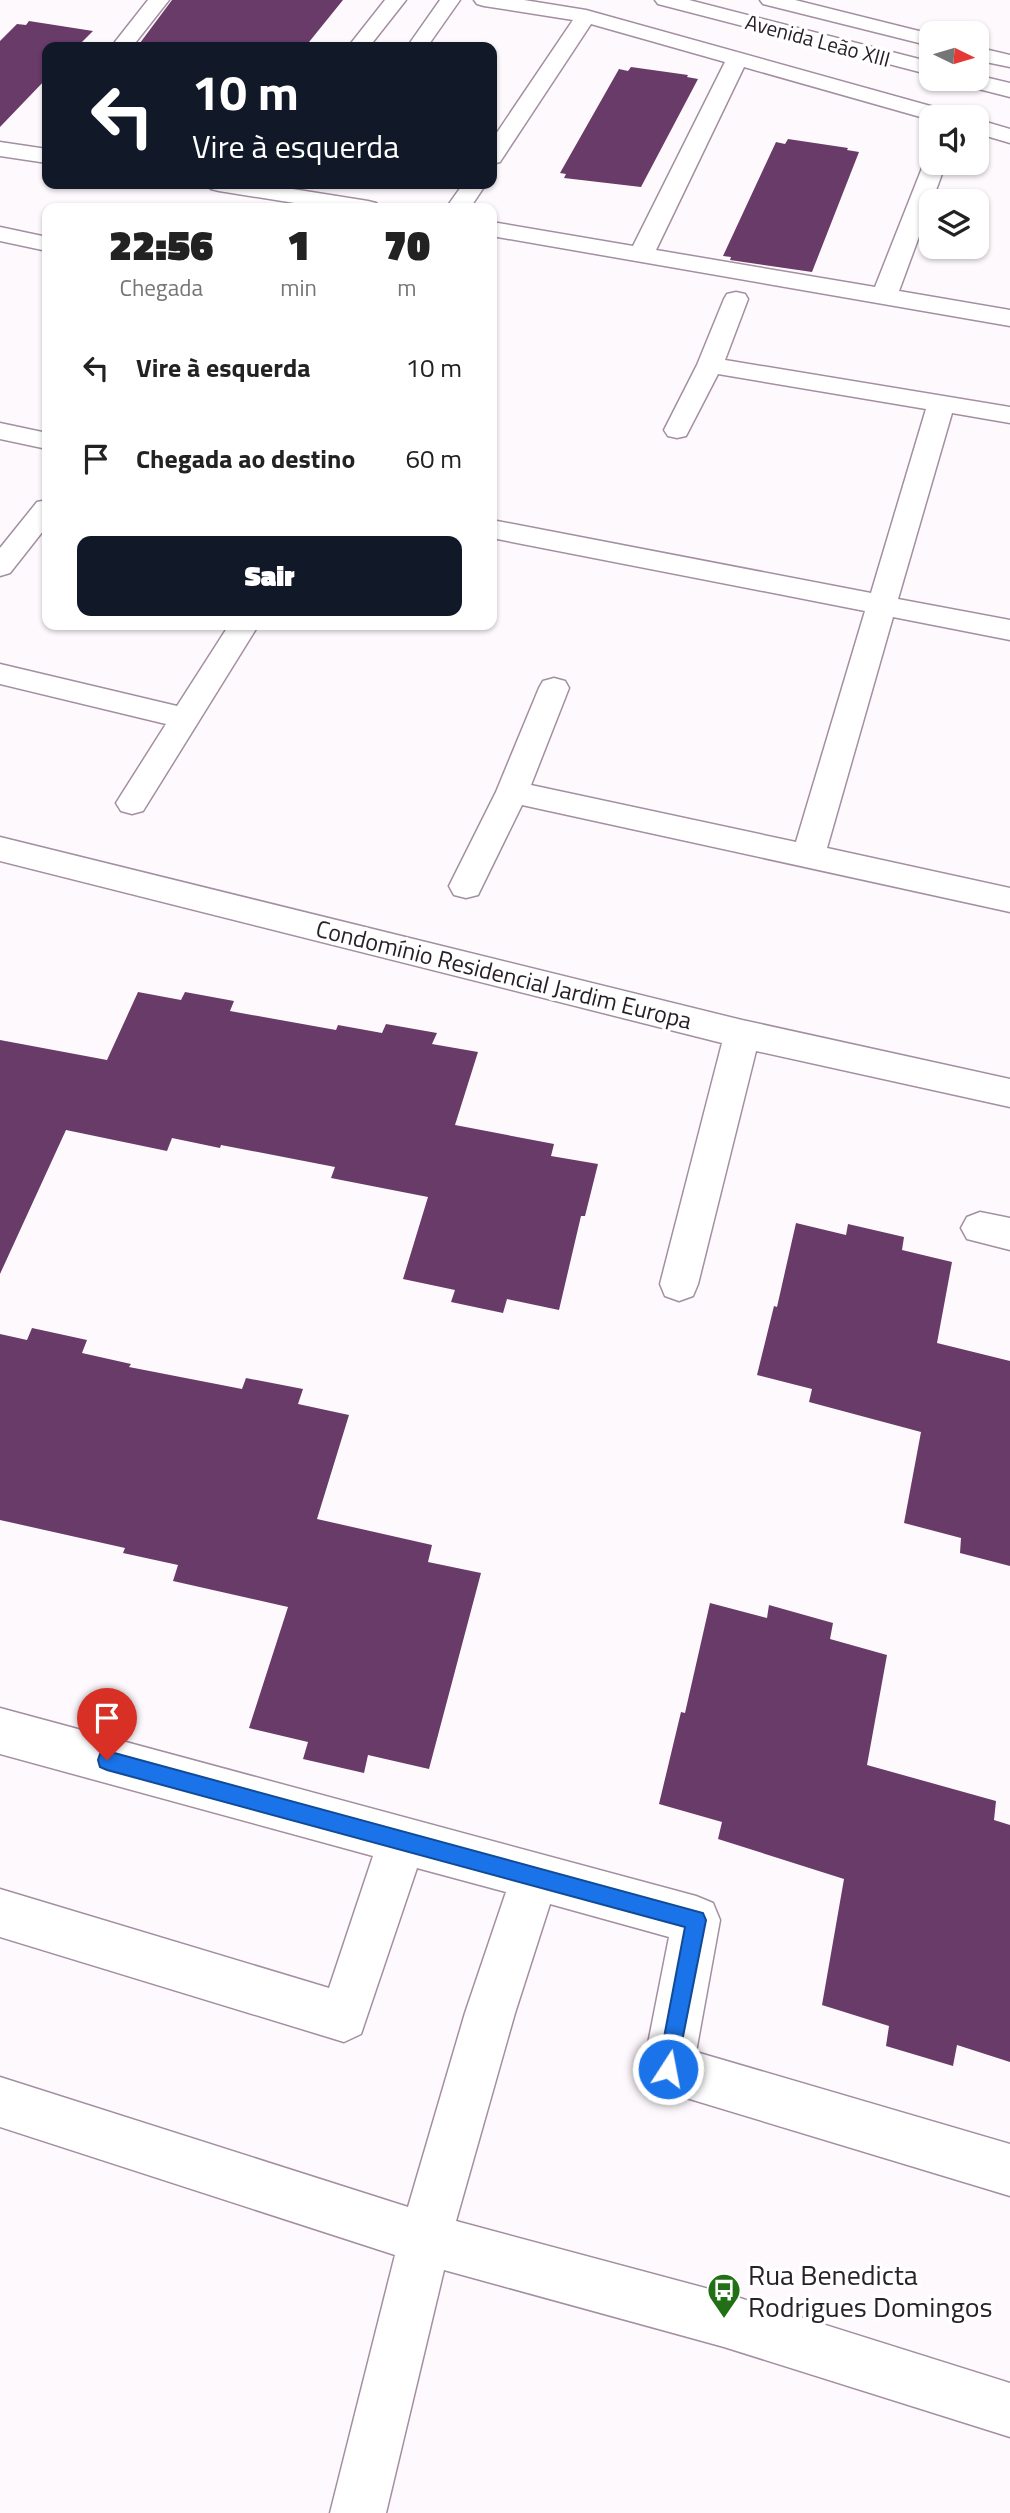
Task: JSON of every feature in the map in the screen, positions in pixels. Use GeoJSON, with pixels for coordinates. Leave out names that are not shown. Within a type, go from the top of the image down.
{"type":"FeatureCollection","features":[{"type":"Feature","properties":{"kind":"street"},"geometry":{"type":"LineString","coordinates":[[125,42],[159,0]]}},
{"type":"Feature","properties":{"kind":"street"},"geometry":{"type":"LineString","coordinates":[[362,42],[396,0]]}},
{"type":"Feature","properties":{"kind":"street"},"geometry":{"type":"LineString","coordinates":[[421,42],[450,0]]}},
{"type":"Feature","properties":{"kind":"street"},"geometry":{"type":"LineString","coordinates":[[484,0],[586,16],[919,110]]}},
{"type":"Feature","properties":{"kind":"street","name":"Avenida Leão XIII"},"geometry":{"type":"LineString","coordinates":[[665,0],[919,66]]}},
{"type":"Feature","properties":{"kind":"street","name":"Avenida Leão XIII"},"geometry":{"type":"LineString","coordinates":[[770,0],[919,37]]}},
{"type":"Feature","properties":{"kind":"street"},"geometry":{"type":"LineString","coordinates":[[497,150],[586,16]]}},
{"type":"Feature","properties":{"kind":"street"},"geometry":{"type":"LineString","coordinates":[[641,255],[737,59]]}},
{"type":"Feature","properties":{"kind":"street"},"geometry":{"type":"LineString","coordinates":[[989,85],[1010,90]]}},
{"type":"Feature","properties":{"kind":"street"},"geometry":{"type":"LineString","coordinates":[[989,130],[1010,136]]}},
{"type":"Feature","properties":{"kind":"street"},"geometry":{"type":"LineString","coordinates":[[0,149],[42,149]]}},
{"type":"Feature","properties":{"kind":"street"},"geometry":{"type":"LineString","coordinates":[[884,297],[930,175]]}},
{"type":"Feature","properties":{"kind":"street"},"geometry":{"type":"LineString","coordinates":[[262,189],[340,203]]}},
{"type":"Feature","properties":{"kind":"street"},"geometry":{"type":"LineString","coordinates":[[497,230],[1010,318]]}},
{"type":"Feature","properties":{"kind":"street"},"geometry":{"type":"LineString","coordinates":[[0,234],[42,243]]}},
{"type":"Feature","properties":{"kind":"street"},"geometry":{"type":"LineString","coordinates":[[677,430],[710,365],[736,299]]}},
{"type":"Feature","properties":{"kind":"street"},"geometry":{"type":"LineString","coordinates":[[710,365],[1010,415]]}},
{"type":"Feature","properties":{"kind":"street"},"geometry":{"type":"LineString","coordinates":[[808,856],[940,404]]}},
{"type":"Feature","properties":{"kind":"street"},"geometry":{"type":"LineString","coordinates":[[0,431],[42,440]]}},
{"type":"Feature","properties":{"kind":"street"},"geometry":{"type":"LineString","coordinates":[[0,567],[42,514]]}},
{"type":"Feature","properties":{"kind":"street"},"geometry":{"type":"LineString","coordinates":[[497,530],[1010,630]]}},
{"type":"Feature","properties":{"kind":"street"},"geometry":{"type":"LineString","coordinates":[[132,803],[241,630]]}},
{"type":"Feature","properties":{"kind":"street"},"geometry":{"type":"LineString","coordinates":[[0,674],[185,718]]}},
{"type":"Feature","properties":{"kind":"street"},"geometry":{"type":"LineString","coordinates":[[466,886],[512,792],[554,688]]}},
{"type":"Feature","properties":{"kind":"street"},"geometry":{"type":"LineString","coordinates":[[512,792],[1010,900]]}},
{"type":"Feature","properties":{"kind":"street","name":"Condomínio Residencial Jardim Europa"},"geometry":{"type":"LineString","coordinates":[[0,849],[742,1034],[1010,1093]]}},
{"type":"Feature","properties":{"kind":"street"},"geometry":{"type":"LineString","coordinates":[[679,1284],[742,1034]]}},
{"type":"Feature","properties":{"kind":"street"},"geometry":{"type":"LineString","coordinates":[[0,1731],[696,1920],[668,2069],[1010,2170]]}},
{"type":"Feature","properties":{"kind":"street"},"geometry":{"type":"LineString","coordinates":[[0,1913],[344,2017],[402,1840]]}},
{"type":"Feature","properties":{"kind":"street"},"geometry":{"type":"LineString","coordinates":[[358,2513],[425,2239],[490,2013],[535,1876]]}},
{"type":"Feature","properties":{"kind":"street"},"geometry":{"type":"LineString","coordinates":[[0,2102],[425,2239],[724,2320],[1010,2410]]}},
{"type":"Feature","properties":{"kind":"building"},"geometry":{"type":"Polygon","coordinates":[[[172,0],[343,0],[309,42],[141,42],[172,0]]]}},
{"type":"Feature","properties":{"kind":"building"},"geometry":{"type":"Polygon","coordinates":[[[29,21],[93,31],[82,42],[42,42],[42,83],[0,127],[0,41],[17,24],[26,25],[29,21]]]}},
{"type":"Feature","properties":{"kind":"building"},"geometry":{"type":"Polygon","coordinates":[[[631,67],[688,75],[687,77],[698,79],[641,187],[564,178],[566,174],[560,173],[619,69],[628,71],[631,67]]]}},
{"type":"Feature","properties":{"kind":"building"},"geometry":{"type":"Polygon","coordinates":[[[788,139],[859,152],[812,272],[730,260],[731,257],[723,256],[776,142],[785,144],[788,139]]]}},
{"type":"Feature","properties":{"kind":"building"},"geometry":{"type":"Polygon","coordinates":[[[138,992],[181,1000],[185,992],[234,1001],[230,1011],[336,1030],[338,1025],[382,1033],[386,1024],[437,1033],[432,1044],[478,1052],[455,1125],[554,1144],[551,1156],[598,1164],[585,1216],[581,1216],[559,1310],[507,1299],[503,1313],[451,1302],[455,1290],[403,1279],[428,1197],[331,1178],[335,1167],[221,1145],[220,1148],[172,1138],[167,1151],[66,1130],[0,1274],[0,1040],[107,1060],[138,992]]]}},
{"type":"Feature","properties":{"kind":"building"},"geometry":{"type":"Polygon","coordinates":[[[796,1223],[846,1235],[848,1224],[904,1237],[902,1250],[952,1262],[937,1343],[1010,1361],[1010,1566],[960,1553],[961,1538],[904,1523],[921,1432],[809,1402],[812,1389],[757,1375],[774,1306],[777,1307],[796,1223]]]}},
{"type":"Feature","properties":{"kind":"building"},"geometry":{"type":"Polygon","coordinates":[[[32,1328],[87,1340],[82,1353],[131,1364],[129,1367],[242,1389],[246,1378],[303,1389],[298,1404],[349,1415],[317,1519],[432,1545],[428,1562],[481,1573],[429,1769],[368,1755],[364,1773],[303,1759],[308,1742],[249,1728],[288,1607],[173,1581],[178,1565],[123,1553],[125,1548],[0,1520],[0,1334],[27,1340],[32,1328]]]}},
{"type":"Feature","properties":{"kind":"building"},"geometry":{"type":"Polygon","coordinates":[[[710,1603],[767,1618],[769,1605],[833,1623],[830,1639],[887,1655],[867,1765],[996,1801],[994,1820],[1010,1825],[1010,2062],[957,2045],[953,2066],[886,2046],[889,2026],[822,2005],[844,1879],[718,1839],[722,1822],[659,1804],[681,1712],[685,1713],[710,1603]]]}},
{"type":"Feature","properties":{"kind":"place","name":"Rua Benedicta Rodrigues Domingos"},"geometry":{"type":"Point","coordinates":[724,2320]}},
{"type":"Feature","properties":{"kind":"route"},"geometry":{"type":"LineString","coordinates":[[107,1760],[696,1920],[668,2069]]}}]}
